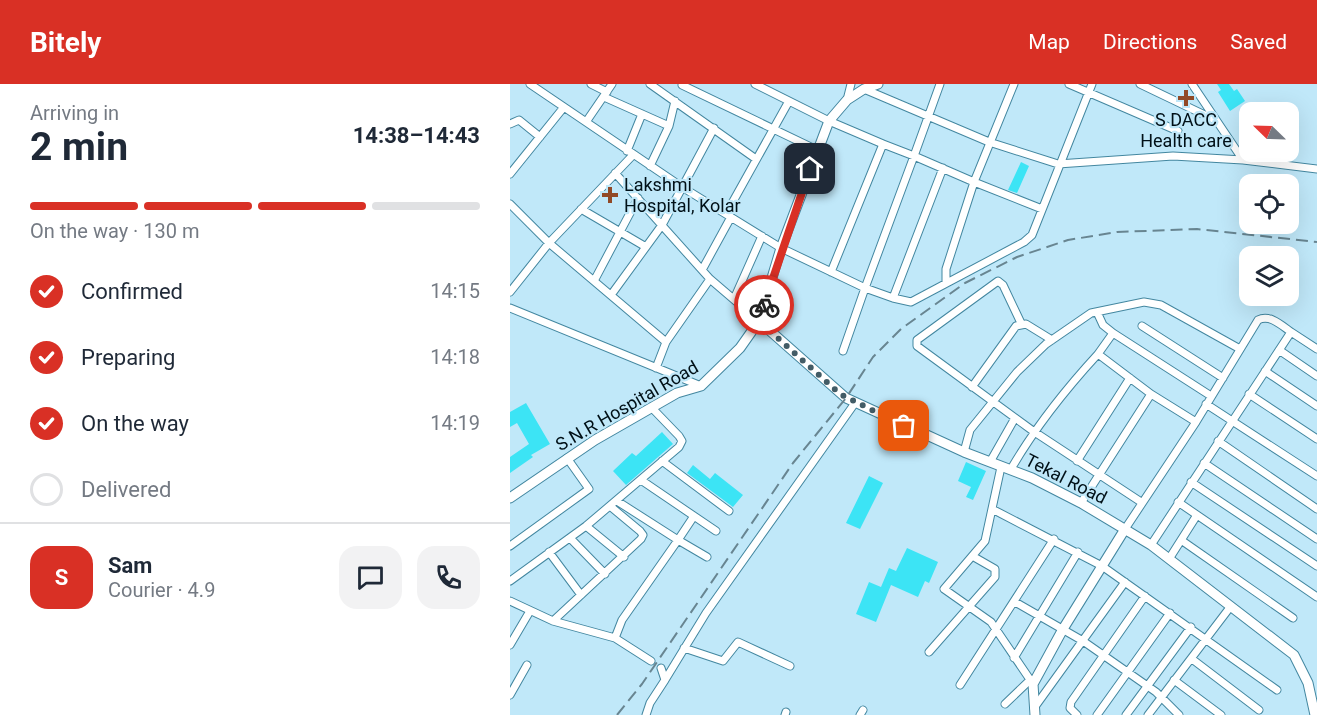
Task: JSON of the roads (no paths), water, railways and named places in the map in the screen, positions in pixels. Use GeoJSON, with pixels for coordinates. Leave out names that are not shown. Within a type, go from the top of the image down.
{"type":"FeatureCollection","features":[{"type":"Feature","properties":{"kind":"main road","name":"S.N.R Hospital Road"},"geometry":{"type":"LineString","coordinates":[[510,498],[567,458],[677,393],[701,386],[740,348],[759,321],[781,248],[829,121],[848,100],[864,89],[878,84]]}},
{"type":"Feature","properties":{"kind":"main road","name":"Tekal Road"},"geometry":{"type":"LineString","coordinates":[[759,321],[840,394],[855,403],[1081,503],[1151,545],[1294,655],[1313,682],[1315,715]]}},
{"type":"Feature","properties":{"kind":"main road"},"geometry":{"type":"LineString","coordinates":[[1035,711],[1031,683],[1125,529]]}},
{"type":"Feature","properties":{"kind":"street"},"geometry":{"type":"LineString","coordinates":[[530,84],[682,187],[781,248],[865,288],[910,302],[1024,242],[1037,225],[1058,164],[1092,84]]}},
{"type":"Feature","properties":{"kind":"street"},"geometry":{"type":"LineString","coordinates":[[591,84],[642,114],[669,126]]}},
{"type":"Feature","properties":{"kind":"street"},"geometry":{"type":"LineString","coordinates":[[586,122],[612,84]]}},
{"type":"Feature","properties":{"kind":"street"},"geometry":{"type":"LineString","coordinates":[[650,84],[756,159]]}},
{"type":"Feature","properties":{"kind":"street"},"geometry":{"type":"LineString","coordinates":[[755,84],[829,121],[1042,209]]}},
{"type":"Feature","properties":{"kind":"street"},"geometry":{"type":"LineString","coordinates":[[848,100],[851,84]]}},
{"type":"Feature","properties":{"kind":"street"},"geometry":{"type":"LineString","coordinates":[[843,351],[940,84]]}},
{"type":"Feature","properties":{"kind":"street"},"geometry":{"type":"LineString","coordinates":[[946,283],[946,269],[975,182],[1014,84]]}},
{"type":"Feature","properties":{"kind":"street"},"geometry":{"type":"LineString","coordinates":[[1069,84],[1178,131]]}},
{"type":"Feature","properties":{"kind":"street"},"geometry":{"type":"LineString","coordinates":[[1140,84],[1214,120]]}},
{"type":"Feature","properties":{"kind":"street"},"geometry":{"type":"LineString","coordinates":[[1192,84],[1239,154]]}},
{"type":"Feature","properties":{"kind":"street"},"geometry":{"type":"LineString","coordinates":[[682,85],[817,150]]}},
{"type":"Feature","properties":{"kind":"street"},"geometry":{"type":"LineString","coordinates":[[864,89],[989,142],[1058,164],[1173,156],[1239,160]]}},
{"type":"Feature","properties":{"kind":"street"},"geometry":{"type":"LineString","coordinates":[[702,270],[756,159],[789,101]]}},
{"type":"Feature","properties":{"kind":"street"},"geometry":{"type":"LineString","coordinates":[[650,166],[669,126],[675,102]]}},
{"type":"Feature","properties":{"kind":"street"},"geometry":{"type":"LineString","coordinates":[[510,174],[564,107]]}},
{"type":"Feature","properties":{"kind":"street"},"geometry":{"type":"LineString","coordinates":[[510,292],[549,243],[615,173],[630,153],[642,114]]}},
{"type":"Feature","properties":{"kind":"street"},"geometry":{"type":"LineString","coordinates":[[510,124],[519,120],[540,136]]}},
{"type":"Feature","properties":{"kind":"street"},"geometry":{"type":"LineString","coordinates":[[611,295],[662,225],[714,128]]}},
{"type":"Feature","properties":{"kind":"street"},"geometry":{"type":"LineString","coordinates":[[831,272],[883,144]]}},
{"type":"Feature","properties":{"kind":"street"},"geometry":{"type":"LineString","coordinates":[[1259,162],[1317,169]]}},
{"type":"Feature","properties":{"kind":"street"},"geometry":{"type":"LineString","coordinates":[[893,298],[943,168]]}},
{"type":"Feature","properties":{"kind":"street"},"geometry":{"type":"LineString","coordinates":[[615,173],[710,279],[759,321]]}},
{"type":"Feature","properties":{"kind":"street"},"geometry":{"type":"LineString","coordinates":[[594,281],[638,198]]}},
{"type":"Feature","properties":{"kind":"street"},"geometry":{"type":"LineString","coordinates":[[510,204],[549,243],[666,342]]}},
{"type":"Feature","properties":{"kind":"street"},"geometry":{"type":"LineString","coordinates":[[581,209],[646,247]]}},
{"type":"Feature","properties":{"kind":"street"},"geometry":{"type":"LineString","coordinates":[[734,299],[762,236]]}},
{"type":"Feature","properties":{"kind":"street"},"geometry":{"type":"LineString","coordinates":[[656,368],[666,342],[710,279]]}},
{"type":"Feature","properties":{"kind":"street"},"geometry":{"type":"LineString","coordinates":[[1052,340],[1021,323],[1003,285],[998,282],[917,340],[916,346],[1033,431],[1097,475],[1142,502]]}},
{"type":"Feature","properties":{"kind":"street"},"geometry":{"type":"LineString","coordinates":[[964,452],[970,430],[991,401],[1017,372],[1052,340],[1097,312],[1144,302],[1161,305],[1240,349]]}},
{"type":"Feature","properties":{"kind":"street"},"geometry":{"type":"LineString","coordinates":[[510,308],[701,386]]}},
{"type":"Feature","properties":{"kind":"street"},"geometry":{"type":"LineString","coordinates":[[1097,312],[1103,325],[1113,333],[1211,396]]}},
{"type":"Feature","properties":{"kind":"street"},"geometry":{"type":"LineString","coordinates":[[1125,529],[1196,422],[1258,321],[1264,317],[1317,349]]}},
{"type":"Feature","properties":{"kind":"street"},"geometry":{"type":"LineString","coordinates":[[972,387],[1016,326],[1021,323]]}},
{"type":"Feature","properties":{"kind":"street"},"geometry":{"type":"LineString","coordinates":[[1142,326],[1223,378]]}},
{"type":"Feature","properties":{"kind":"street"},"geometry":{"type":"LineString","coordinates":[[1151,545],[1231,420],[1291,332]]}},
{"type":"Feature","properties":{"kind":"street"},"geometry":{"type":"LineString","coordinates":[[1005,704],[1031,683],[991,622],[944,589],[974,557],[985,541],[992,509],[1006,468],[1059,396],[1098,354],[1113,333]]}},
{"type":"Feature","properties":{"kind":"street"},"geometry":{"type":"LineString","coordinates":[[1279,350],[1317,376]]}},
{"type":"Feature","properties":{"kind":"street"},"geometry":{"type":"LineString","coordinates":[[1098,354],[1151,394],[1196,422]]}},
{"type":"Feature","properties":{"kind":"street"},"geometry":{"type":"LineString","coordinates":[[1265,370],[1317,406]]}},
{"type":"Feature","properties":{"kind":"street"},"geometry":{"type":"LineString","coordinates":[[1077,461],[1130,378]]}},
{"type":"Feature","properties":{"kind":"street"},"geometry":{"type":"LineString","coordinates":[[1249,393],[1317,438]]}},
{"type":"Feature","properties":{"kind":"street"},"geometry":{"type":"LineString","coordinates":[[1081,503],[1151,394]]}},
{"type":"Feature","properties":{"kind":"street"},"geometry":{"type":"LineString","coordinates":[[644,715],[684,648],[789,493],[855,403]]}},
{"type":"Feature","properties":{"kind":"street"},"geometry":{"type":"LineString","coordinates":[[1206,404],[1317,476]]}},
{"type":"Feature","properties":{"kind":"street"},"geometry":{"type":"LineString","coordinates":[[510,580],[614,504],[682,441],[652,408]]}},
{"type":"Feature","properties":{"kind":"street"},"geometry":{"type":"LineString","coordinates":[[990,462],[1015,418]]}},
{"type":"Feature","properties":{"kind":"street"},"geometry":{"type":"LineString","coordinates":[[1218,441],[1317,509]]}},
{"type":"Feature","properties":{"kind":"street"},"geometry":{"type":"LineString","coordinates":[[510,546],[589,489],[567,458]]}},
{"type":"Feature","properties":{"kind":"street"},"geometry":{"type":"LineString","coordinates":[[662,461],[729,511]]}},
{"type":"Feature","properties":{"kind":"street"},"geometry":{"type":"LineString","coordinates":[[1204,463],[1317,539]]}},
{"type":"Feature","properties":{"kind":"street"},"geometry":{"type":"LineString","coordinates":[[640,480],[716,531]]}},
{"type":"Feature","properties":{"kind":"street"},"geometry":{"type":"LineString","coordinates":[[1191,482],[1317,566]]}},
{"type":"Feature","properties":{"kind":"street"},"geometry":{"type":"LineString","coordinates":[[1178,502],[1317,597]]}},
{"type":"Feature","properties":{"kind":"street"},"geometry":{"type":"LineString","coordinates":[[614,504],[707,557]]}},
{"type":"Feature","properties":{"kind":"street"},"geometry":{"type":"LineString","coordinates":[[553,621],[624,557],[643,535],[614,504]]}},
{"type":"Feature","properties":{"kind":"street"},"geometry":{"type":"LineString","coordinates":[[992,509],[1054,539],[1102,566],[1277,690]]}},
{"type":"Feature","properties":{"kind":"street"},"geometry":{"type":"LineString","coordinates":[[1169,559],[1197,515]]}},
{"type":"Feature","properties":{"kind":"street"},"geometry":{"type":"LineString","coordinates":[[615,638],[622,620],[694,516]]}},
{"type":"Feature","properties":{"kind":"street"},"geometry":{"type":"LineString","coordinates":[[586,526],[624,557]]}},
{"type":"Feature","properties":{"kind":"street"},"geometry":{"type":"LineString","coordinates":[[570,538],[605,574]]}},
{"type":"Feature","properties":{"kind":"street"},"geometry":{"type":"LineString","coordinates":[[960,686],[1054,539]]}},
{"type":"Feature","properties":{"kind":"street"},"geometry":{"type":"LineString","coordinates":[[1181,540],[1293,618]]}},
{"type":"Feature","properties":{"kind":"street"},"geometry":{"type":"LineString","coordinates":[[549,552],[581,595]]}},
{"type":"Feature","properties":{"kind":"street"},"geometry":{"type":"LineString","coordinates":[[1014,658],[1078,552]]}},
{"type":"Feature","properties":{"kind":"street"},"geometry":{"type":"LineString","coordinates":[[929,652],[971,606],[996,573],[995,569],[974,557]]}},
{"type":"Feature","properties":{"kind":"street"},"geometry":{"type":"LineString","coordinates":[[1035,711],[1125,582]]}},
{"type":"Feature","properties":{"kind":"street"},"geometry":{"type":"LineString","coordinates":[[1077,715],[1070,708],[1071,702],[1145,596]]}},
{"type":"Feature","properties":{"kind":"street"},"geometry":{"type":"LineString","coordinates":[[510,601],[553,621],[615,638],[651,661]]}},
{"type":"Feature","properties":{"kind":"street"},"geometry":{"type":"LineString","coordinates":[[1015,602],[1083,641],[1126,673],[1148,686],[1179,715]]}},
{"type":"Feature","properties":{"kind":"street"},"geometry":{"type":"LineString","coordinates":[[1149,715],[1232,606]]}},
{"type":"Feature","properties":{"kind":"street"},"geometry":{"type":"LineString","coordinates":[[510,645],[531,611]]}},
{"type":"Feature","properties":{"kind":"street"},"geometry":{"type":"LineString","coordinates":[[1097,715],[1170,613]]}},
{"type":"Feature","properties":{"kind":"street"},"geometry":{"type":"LineString","coordinates":[[1130,714],[1191,627]]}},
{"type":"Feature","properties":{"kind":"street"},"geometry":{"type":"LineString","coordinates":[[684,648],[723,661],[738,642],[790,666]]}},
{"type":"Feature","properties":{"kind":"street"},"geometry":{"type":"LineString","coordinates":[[1192,659],[1259,710]]}},
{"type":"Feature","properties":{"kind":"street"},"geometry":{"type":"LineString","coordinates":[[510,695],[527,665]]}},
{"type":"Feature","properties":{"kind":"street"},"geometry":{"type":"LineString","coordinates":[[661,668],[665,680]]}},
{"type":"Feature","properties":{"kind":"street"},"geometry":{"type":"LineString","coordinates":[[1174,680],[1221,715]]}},
{"type":"Feature","properties":{"kind":"railway"},"geometry":{"type":"LineString","coordinates":[[617,715],[642,684],[793,463],[846,398],[873,357],[901,329],[965,283],[1017,257],[1068,240],[1117,232],[1197,229],[1317,242]]}},
{"type":"Feature","properties":{"kind":"place","name":"S DACC Health care"},"geometry":{"type":"Point","coordinates":[1186,98]}},
{"type":"Feature","properties":{"kind":"place","name":"Lakshmi Hospital, Kolar"},"geometry":{"type":"Point","coordinates":[610,195]}}]}
